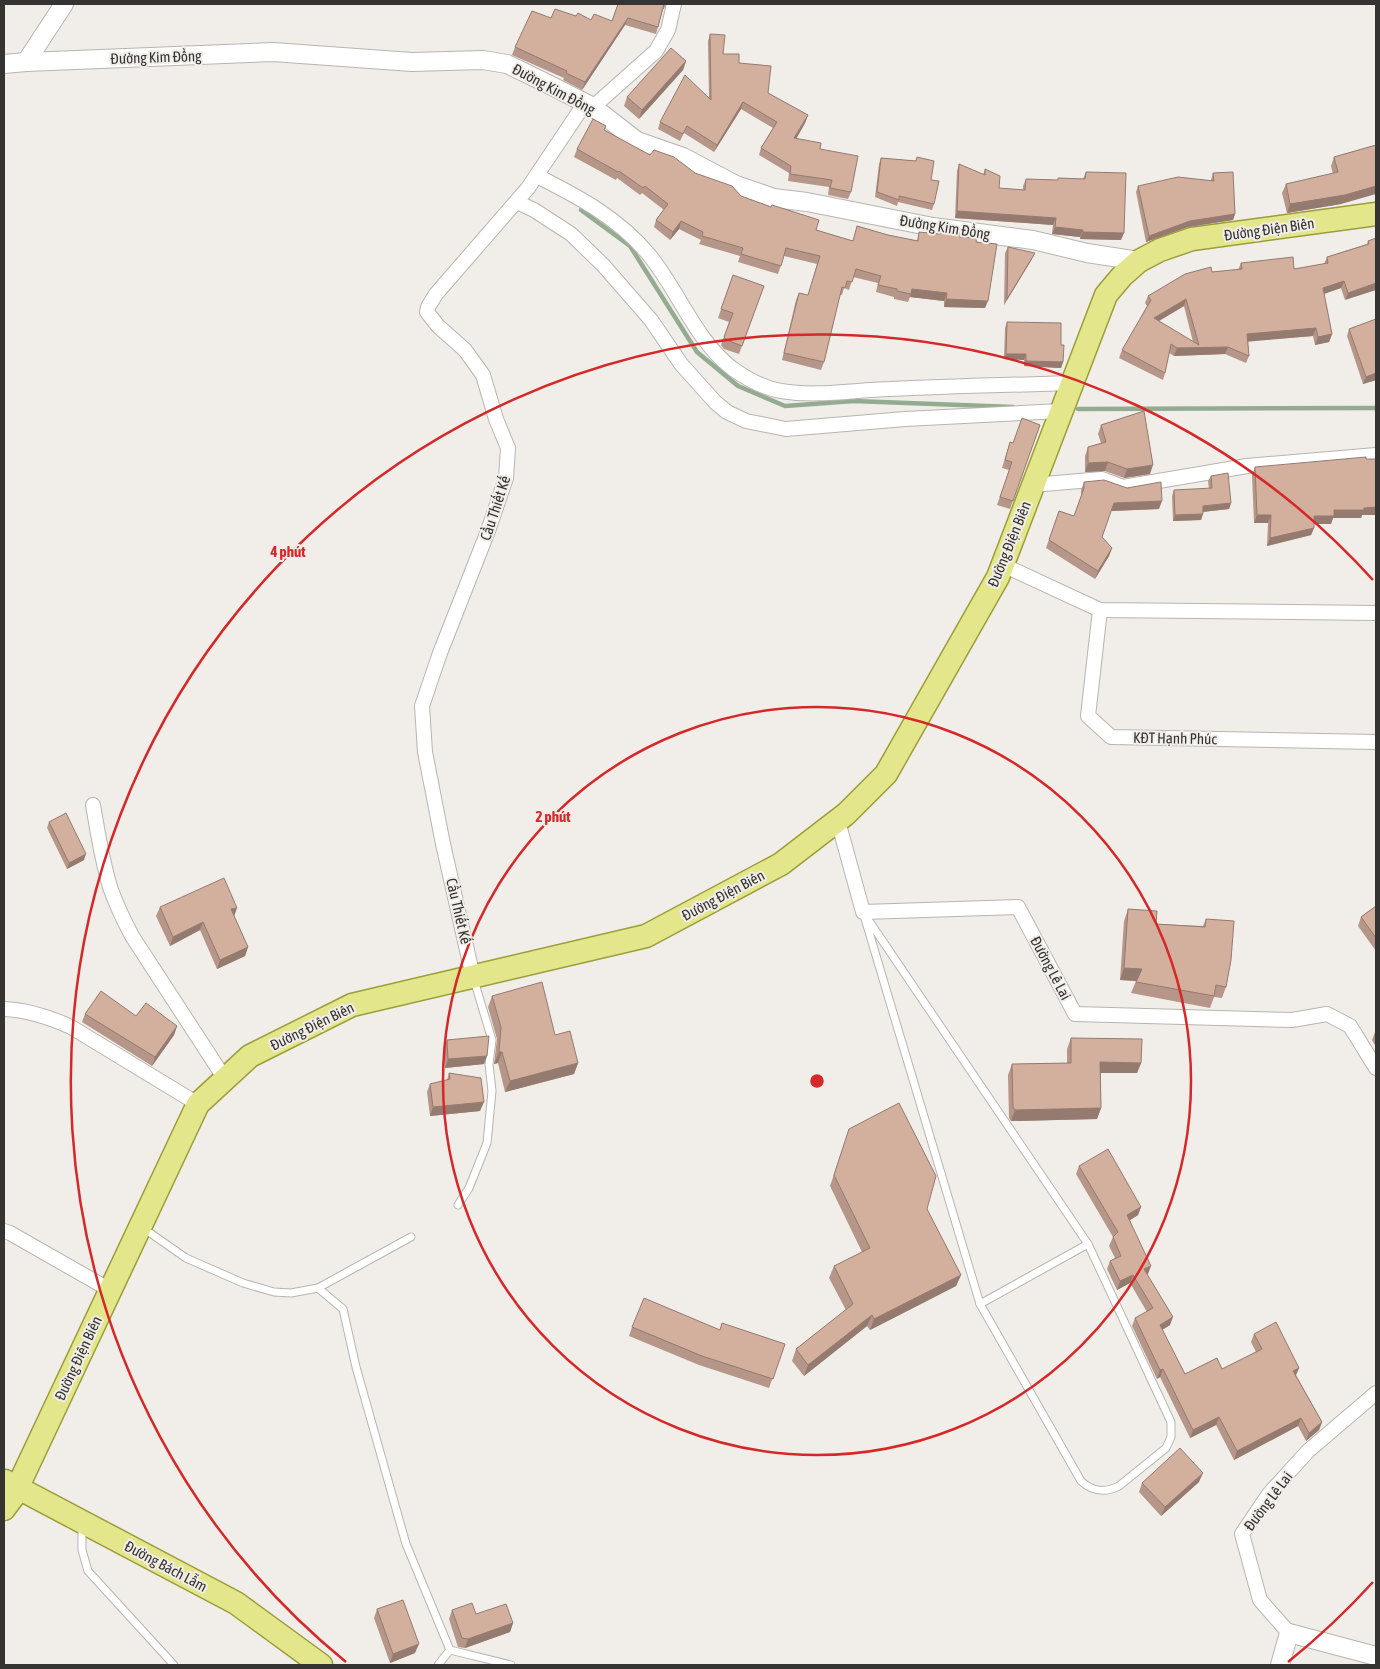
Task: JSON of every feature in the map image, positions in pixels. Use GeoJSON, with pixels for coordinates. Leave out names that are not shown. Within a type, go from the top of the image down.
{"type":"FeatureCollection","features":[{"type":"Feature","properties":{"kind":"main road","name":"Đường Điện Biên"},"geometry":{"type":"LineString","coordinates":[[4,1509],[11,1484],[110,1290],[198,1104],[250,1056],[352,1005],[646,936],[781,864],[838,821],[886,774],[998,577],[1106,295],[1122,276],[1139,261],[1160,250],[1192,239],[1376,214]]}},
{"type":"Feature","properties":{"kind":"main road","name":"Đường Bách Lẫm"},"geometry":{"type":"LineString","coordinates":[[11,1484],[236,1603],[321,1665]]}},
{"type":"Feature","properties":{"kind":"street"},"geometry":{"type":"LineString","coordinates":[[26,62],[64,4]]}},
{"type":"Feature","properties":{"kind":"street","name":"Cầu Thiết Kế"},"geometry":{"type":"LineString","coordinates":[[474,977],[443,844],[426,752],[422,706],[440,653],[488,532],[506,478],[508,448],[496,419],[483,375],[465,350],[438,326],[427,312],[428,307],[436,294],[517,202],[589,105],[656,51],[668,30],[674,4]]}},
{"type":"Feature","properties":{"kind":"street","name":"Đường Kim Đồng"},"geometry":{"type":"LineString","coordinates":[[4,64],[273,52],[412,62],[483,60],[507,64],[589,105],[637,140],[682,157],[736,186],[774,198],[807,202],[933,227],[1033,240],[1087,253],[1139,261]]}},
{"type":"Feature","properties":{"kind":"street"},"geometry":{"type":"LineString","coordinates":[[537,176],[611,218],[634,237],[651,257],[694,324],[718,354],[732,368],[764,386],[800,394],[828,394],[888,389],[1072,383]]}},
{"type":"Feature","properties":{"kind":"street"},"geometry":{"type":"LineString","coordinates":[[517,202],[560,226],[598,259],[622,284],[651,320],[682,364],[715,402],[728,412],[746,421],[786,429],[905,420],[1061,412]]}},
{"type":"Feature","properties":{"kind":"street"},"geometry":{"type":"LineString","coordinates":[[1033,485],[1102,479],[1123,487],[1247,466],[1376,455]]}},
{"type":"Feature","properties":{"kind":"street"},"geometry":{"type":"LineString","coordinates":[[1003,565],[1100,610],[1376,613]]}},
{"type":"Feature","properties":{"kind":"street","name":"KĐT Hạnh Phúc"},"geometry":{"type":"LineString","coordinates":[[1100,610],[1088,716],[1111,737],[1376,742]]}},
{"type":"Feature","properties":{"kind":"street"},"geometry":{"type":"LineString","coordinates":[[93,805],[104,864],[120,913],[132,936],[225,1079]]}},
{"type":"Feature","properties":{"kind":"street"},"geometry":{"type":"LineString","coordinates":[[838,821],[863,912]]}},
{"type":"Feature","properties":{"kind":"street","name":"Đường Lê Lai"},"geometry":{"type":"LineString","coordinates":[[863,912],[1018,907],[1074,1014],[1292,1020],[1327,1014],[1350,1026],[1376,1068]]}},
{"type":"Feature","properties":{"kind":"street"},"geometry":{"type":"LineString","coordinates":[[4,1008],[43,1016],[71,1027],[198,1104]]}},
{"type":"Feature","properties":{"kind":"street"},"geometry":{"type":"LineString","coordinates":[[4,1231],[110,1290]]}},
{"type":"Feature","properties":{"kind":"street","name":"Đường Lê Lai"},"geometry":{"type":"LineString","coordinates":[[1289,1633],[1260,1600],[1242,1534],[1269,1494],[1308,1451],[1376,1393]]}},
{"type":"Feature","properties":{"kind":"street"},"geometry":{"type":"LineString","coordinates":[[1280,1665],[1289,1633],[1376,1656]]}},
{"type":"Feature","properties":{"kind":"lane"},"geometry":{"type":"LineString","coordinates":[[863,912],[1088,1244],[1172,1426],[1171,1438],[1166,1448],[1112,1490],[1099,1491],[1092,1489],[1081,1481],[980,1304],[863,912]]}},
{"type":"Feature","properties":{"kind":"lane"},"geometry":{"type":"LineString","coordinates":[[458,1205],[469,1188],[487,1143],[492,1091],[489,1064],[492,1040],[474,977]]}},
{"type":"Feature","properties":{"kind":"lane"},"geometry":{"type":"LineString","coordinates":[[141,1227],[186,1258],[274,1292],[291,1292],[318,1288],[411,1237]]}},
{"type":"Feature","properties":{"kind":"lane"},"geometry":{"type":"LineString","coordinates":[[980,1304],[1088,1244]]}},
{"type":"Feature","properties":{"kind":"lane"},"geometry":{"type":"LineString","coordinates":[[318,1288],[343,1309],[356,1367],[406,1544],[450,1650]]}},
{"type":"Feature","properties":{"kind":"lane"},"geometry":{"type":"LineString","coordinates":[[82,1521],[82,1550],[88,1571],[174,1665]]}},
{"type":"Feature","properties":{"kind":"lane"},"geometry":{"type":"LineString","coordinates":[[438,1665],[450,1650]]}},
{"type":"Feature","properties":{"kind":"lane"},"geometry":{"type":"LineString","coordinates":[[450,1650],[511,1665]]}},
{"type":"Feature","properties":{"kind":"building"},"geometry":{"type":"Polygon","coordinates":[[[618,4],[664,4],[658,27],[628,18],[585,82],[566,73],[567,71],[515,47],[532,11],[551,18],[555,9],[576,16],[578,13],[591,20],[594,14],[612,21],[618,4]]]}},
{"type":"Feature","properties":{"kind":"building"},"geometry":{"type":"Polygon","coordinates":[[[710,34],[725,35],[723,54],[739,54],[739,63],[771,66],[768,93],[808,115],[794,138],[821,143],[820,149],[858,156],[851,192],[830,188],[832,180],[790,174],[791,166],[761,148],[777,122],[743,102],[717,145],[687,126],[683,134],[660,122],[685,75],[711,100],[710,34]]]}},
{"type":"Feature","properties":{"kind":"building"},"geometry":{"type":"Polygon","coordinates":[[[671,48],[686,61],[642,110],[627,97],[671,48]]]}},
{"type":"Feature","properties":{"kind":"building"},"geometry":{"type":"Polygon","coordinates":[[[593,119],[606,126],[604,130],[650,155],[654,150],[674,157],[695,173],[732,186],[741,196],[771,207],[772,205],[819,220],[816,230],[853,241],[857,226],[918,241],[919,232],[940,234],[941,232],[950,232],[960,233],[960,237],[977,238],[976,242],[997,244],[988,301],[946,299],[947,293],[912,289],[911,294],[897,291],[897,289],[878,285],[881,276],[856,269],[852,282],[847,281],[845,288],[842,287],[824,362],[784,353],[799,293],[808,295],[820,256],[786,248],[781,266],[741,254],[743,248],[702,236],[703,232],[681,221],[673,232],[656,220],[668,204],[645,186],[643,188],[619,171],[577,149],[593,119]]]}},
{"type":"Feature","properties":{"kind":"building"},"geometry":{"type":"Polygon","coordinates":[[[1376,145],[1376,186],[1345,195],[1290,204],[1286,184],[1338,172],[1334,157],[1376,145]]]}},
{"type":"Feature","properties":{"kind":"building"},"geometry":{"type":"Polygon","coordinates":[[[917,157],[934,161],[931,180],[939,181],[934,204],[899,196],[899,200],[877,192],[881,158],[916,161],[917,157]]]}},
{"type":"Feature","properties":{"kind":"building"},"geometry":{"type":"Polygon","coordinates":[[[959,164],[985,175],[985,169],[1000,176],[999,188],[1025,190],[1026,179],[1085,179],[1086,172],[1126,173],[1124,233],[1083,232],[1083,230],[1055,227],[1056,218],[957,211],[959,164]]]}},
{"type":"Feature","properties":{"kind":"building"},"geometry":{"type":"Polygon","coordinates":[[[1233,172],[1235,214],[1190,221],[1149,236],[1138,186],[1178,177],[1214,181],[1213,173],[1233,172]]]}},
{"type":"Feature","properties":{"kind":"building"},"geometry":{"type":"Polygon","coordinates":[[[1376,238],[1376,283],[1348,293],[1344,281],[1323,288],[1332,334],[1318,337],[1316,328],[1247,334],[1249,356],[1228,347],[1177,348],[1171,344],[1165,373],[1122,350],[1151,300],[1148,296],[1185,274],[1211,267],[1212,272],[1242,269],[1241,263],[1293,257],[1294,269],[1328,263],[1327,257],[1369,244],[1368,241],[1376,238]],[[1186,299],[1154,318],[1199,345],[1186,299]]]}},
{"type":"Feature","properties":{"kind":"building"},"geometry":{"type":"Polygon","coordinates":[[[1008,247],[1035,253],[1007,299],[1008,247]]]}},
{"type":"Feature","properties":{"kind":"building"},"geometry":{"type":"Polygon","coordinates":[[[733,275],[764,286],[742,346],[724,337],[733,313],[721,309],[733,275]]]}},
{"type":"Feature","properties":{"kind":"building"},"geometry":{"type":"Polygon","coordinates":[[[1376,319],[1376,373],[1366,377],[1349,329],[1376,319]]]}},
{"type":"Feature","properties":{"kind":"building"},"geometry":{"type":"Polygon","coordinates":[[[1007,322],[1061,323],[1061,345],[1064,345],[1063,362],[1026,361],[1026,354],[1006,354],[1007,322]]]}},
{"type":"Feature","properties":{"kind":"building"},"geometry":{"type":"Polygon","coordinates":[[[1144,411],[1153,465],[1127,469],[1108,462],[1088,463],[1088,447],[1106,442],[1101,425],[1144,411]]]}},
{"type":"Feature","properties":{"kind":"building"},"geometry":{"type":"Polygon","coordinates":[[[1022,418],[1040,425],[1013,501],[1000,497],[1012,462],[1005,460],[1010,442],[1013,443],[1022,418]]]}},
{"type":"Feature","properties":{"kind":"building"},"geometry":{"type":"Polygon","coordinates":[[[1366,457],[1366,459],[1376,459],[1376,507],[1364,508],[1364,510],[1334,510],[1334,516],[1314,516],[1314,528],[1270,538],[1271,515],[1257,515],[1255,467],[1366,457]]]}},
{"type":"Feature","properties":{"kind":"building"},"geometry":{"type":"Polygon","coordinates":[[[1228,473],[1231,503],[1203,506],[1203,514],[1175,515],[1174,490],[1212,488],[1211,476],[1228,473]]]}},
{"type":"Feature","properties":{"kind":"building"},"geometry":{"type":"Polygon","coordinates":[[[1104,480],[1127,488],[1161,482],[1162,501],[1114,503],[1102,537],[1112,548],[1098,571],[1049,540],[1059,511],[1074,516],[1084,488],[1084,482],[1104,480]]]}},
{"type":"Feature","properties":{"kind":"building"},"geometry":{"type":"Polygon","coordinates":[[[66,813],[86,854],[69,863],[49,822],[66,813]]]}},
{"type":"Feature","properties":{"kind":"building"},"geometry":{"type":"Polygon","coordinates":[[[224,878],[237,908],[231,909],[248,947],[220,960],[203,922],[173,937],[160,907],[224,878]]]}},
{"type":"Feature","properties":{"kind":"building"},"geometry":{"type":"Polygon","coordinates":[[[1376,906],[1376,938],[1361,917],[1376,906]]]}},
{"type":"Feature","properties":{"kind":"building"},"geometry":{"type":"Polygon","coordinates":[[[1128,909],[1157,911],[1156,924],[1205,927],[1206,919],[1234,921],[1231,960],[1226,987],[1216,985],[1214,996],[1136,982],[1142,969],[1124,968],[1128,909]]]}},
{"type":"Feature","properties":{"kind":"building"},"geometry":{"type":"Polygon","coordinates":[[[542,982],[555,1035],[570,1031],[578,1063],[510,1081],[502,1052],[499,1052],[501,1027],[492,996],[542,982]]]}},
{"type":"Feature","properties":{"kind":"building"},"geometry":{"type":"Polygon","coordinates":[[[101,991],[136,1016],[146,1003],[177,1026],[155,1057],[85,1014],[101,991]]]}},
{"type":"Feature","properties":{"kind":"building"},"geometry":{"type":"Polygon","coordinates":[[[489,1036],[487,1056],[448,1059],[447,1040],[489,1036]]]}},
{"type":"Feature","properties":{"kind":"building"},"geometry":{"type":"Polygon","coordinates":[[[1071,1038],[1142,1039],[1141,1063],[1100,1062],[1101,1108],[1015,1110],[1013,1107],[1012,1064],[1071,1063],[1071,1038]]]}},
{"type":"Feature","properties":{"kind":"building"},"geometry":{"type":"Polygon","coordinates":[[[449,1073],[481,1078],[484,1102],[433,1107],[430,1084],[450,1079],[449,1073]]]}},
{"type":"Feature","properties":{"kind":"building"},"geometry":{"type":"Polygon","coordinates":[[[899,1103],[936,1176],[927,1209],[961,1275],[874,1319],[872,1315],[808,1365],[796,1349],[853,1304],[834,1266],[870,1248],[834,1175],[849,1129],[899,1103]]]}},
{"type":"Feature","properties":{"kind":"building"},"geometry":{"type":"Polygon","coordinates":[[[1108,1149],[1141,1207],[1127,1215],[1151,1266],[1144,1269],[1173,1317],[1160,1325],[1185,1374],[1217,1358],[1222,1369],[1262,1349],[1254,1334],[1276,1322],[1299,1368],[1293,1371],[1322,1422],[1309,1433],[1301,1418],[1237,1451],[1219,1417],[1193,1430],[1163,1369],[1160,1370],[1135,1318],[1153,1308],[1133,1275],[1120,1281],[1110,1261],[1121,1256],[1113,1237],[1118,1232],[1079,1166],[1108,1149]]]}},
{"type":"Feature","properties":{"kind":"building"},"geometry":{"type":"Polygon","coordinates":[[[644,1298],[720,1330],[722,1323],[785,1344],[773,1379],[702,1356],[632,1327],[644,1298]]]}},
{"type":"Feature","properties":{"kind":"building"},"geometry":{"type":"Polygon","coordinates":[[[1180,1448],[1203,1473],[1165,1507],[1142,1483],[1180,1448]]]}},
{"type":"Feature","properties":{"kind":"building"},"geometry":{"type":"Polygon","coordinates":[[[403,1600],[419,1644],[393,1654],[377,1609],[403,1600]]]}},
{"type":"Feature","properties":{"kind":"building"},"geometry":{"type":"Polygon","coordinates":[[[472,1603],[476,1614],[506,1604],[513,1623],[468,1639],[462,1638],[452,1610],[472,1603]]]}},
{"type":"Feature","properties":{"kind":"waterway"},"geometry":{"type":"LineString","coordinates":[[581,210],[630,246],[697,352],[738,386],[785,406],[854,401],[1013,407]]}},
{"type":"Feature","properties":{"kind":"waterway"},"geometry":{"type":"LineString","coordinates":[[1078,409],[1376,408]]}}]}
